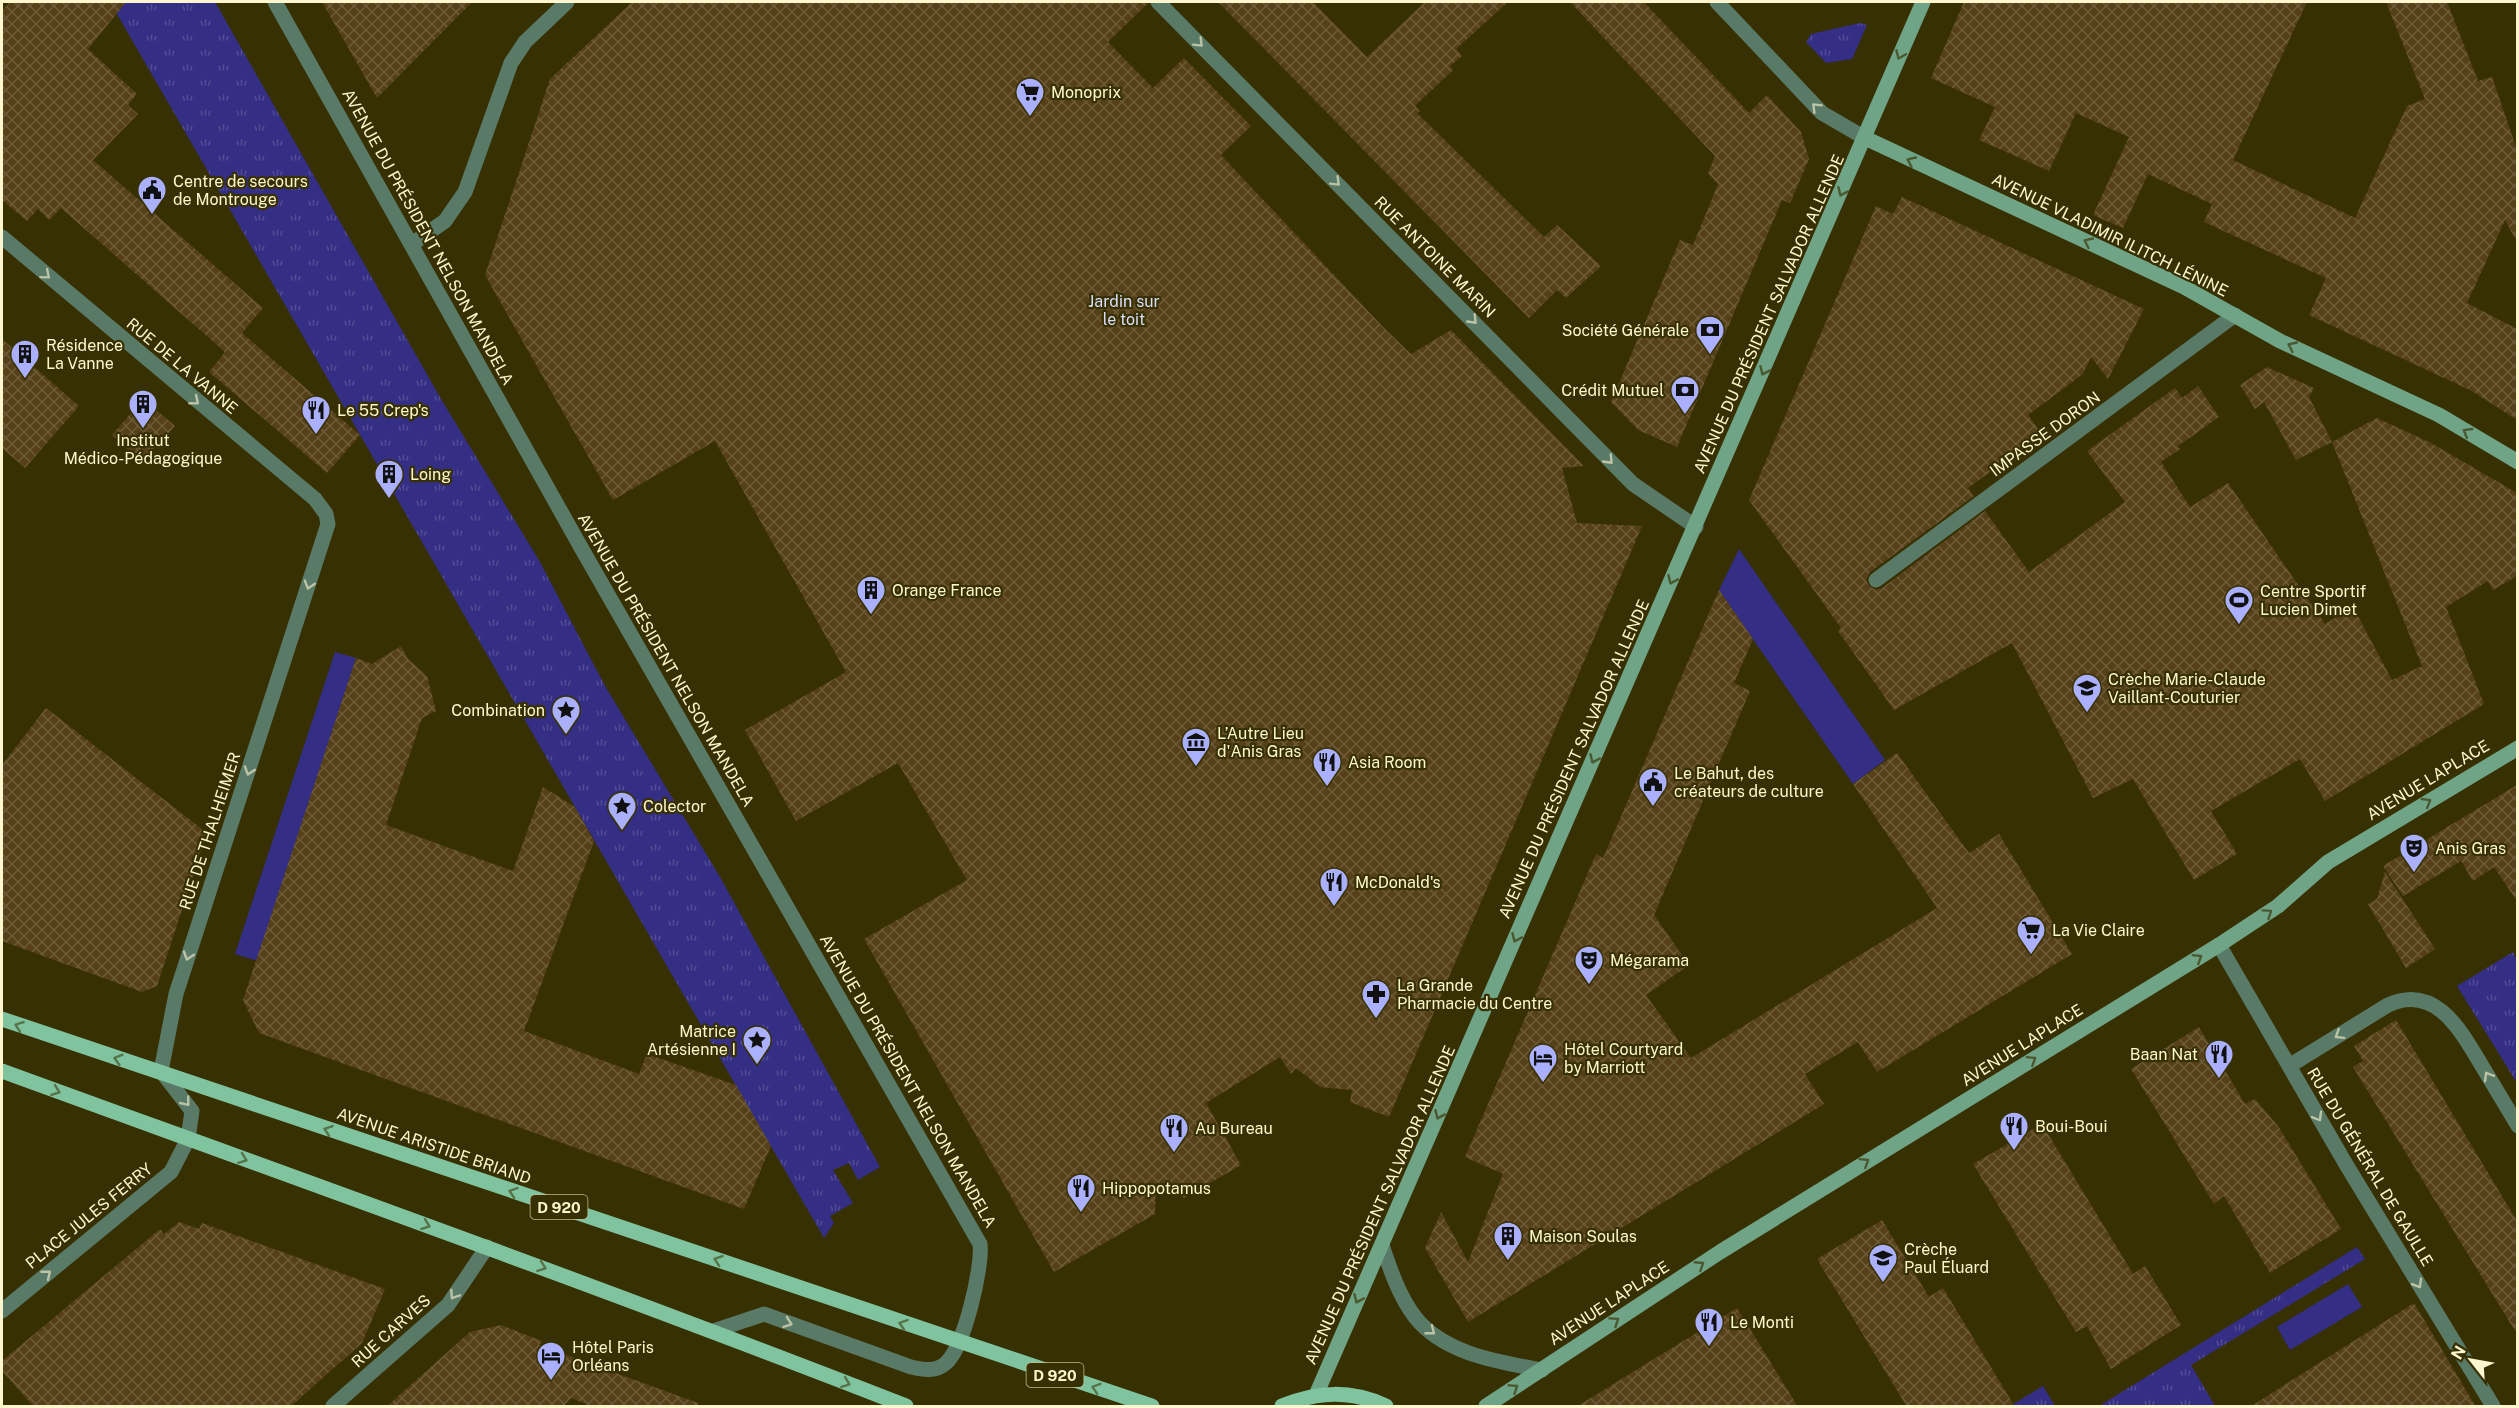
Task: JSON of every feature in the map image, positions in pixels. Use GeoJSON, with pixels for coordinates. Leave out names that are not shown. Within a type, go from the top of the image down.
{"type":"FeatureCollection","features":[{"type":"Feature","properties":{"kind":"main road","name":"AVENUE DU PRÉSIDENT SALVADOR ALLENDE"},"geometry":{"type":"LineString","coordinates":[[1316,1395],[1923,2]]}},
{"type":"Feature","properties":{"kind":"main road","name":"AVENUE VLADIMIR ILITCH LÉNINE"},"geometry":{"type":"LineString","coordinates":[[1865,138],[2184,287],[2280,341],[2439,415],[2517,462]]}},
{"type":"Feature","properties":{"kind":"main road","name":"AVENUE LAPLACE"},"geometry":{"type":"LineString","coordinates":[[1486,1407],[1720,1252],[2219,945],[2278,906],[2328,862],[2517,748]]}},
{"type":"Feature","properties":{"kind":"main road","name":"AVENUE ARISTIDE BRIAND"},"geometry":{"type":"LineString","coordinates":[[2,1019],[75,1046],[160,1071],[1152,1407]]}},
{"type":"Feature","properties":{"kind":"main road"},"geometry":{"type":"LineString","coordinates":[[2,1071],[487,1247],[713,1331],[906,1407]]}},
{"type":"Feature","properties":{"kind":"main road"},"geometry":{"type":"LineString","coordinates":[[1282,1407],[1316,1395],[1354,1395],[1386,1407]]}},
{"type":"Feature","properties":{"kind":"street","name":"AVENUE DU PRÉSIDENT NELSON MANDELA"},"geometry":{"type":"LineString","coordinates":[[275,2],[589,561],[980,1244],[980,1272],[958,1343]]}},
{"type":"Feature","properties":{"kind":"street"},"geometry":{"type":"LineString","coordinates":[[412,243],[445,221],[465,192],[511,63],[525,42],[567,2]]}},
{"type":"Feature","properties":{"kind":"street","name":"RUE ANTOINE MARIN"},"geometry":{"type":"LineString","coordinates":[[1158,2],[1633,484],[1696,527]]}},
{"type":"Feature","properties":{"kind":"street","name":"AVENUE VLADIMIR ILITCH LÉNINE"},"geometry":{"type":"LineString","coordinates":[[1717,2],[1822,113],[1865,138]]}},
{"type":"Feature","properties":{"kind":"street","name":"RUE DE LA VANNE"},"geometry":{"type":"LineString","coordinates":[[2,237],[315,499],[326,514],[326,529]]}},
{"type":"Feature","properties":{"kind":"street","name":"IMPASSE DORON"},"geometry":{"type":"LineString","coordinates":[[1876,580],[2235,315]]}},
{"type":"Feature","properties":{"kind":"street","name":"RUE DE THALHEIMER"},"geometry":{"type":"LineString","coordinates":[[160,1071],[176,994],[326,529]]}},
{"type":"Feature","properties":{"kind":"street","name":"RUE DU GÉNÉRAL DE GAULLE"},"geometry":{"type":"LineString","coordinates":[[2219,945],[2493,1407]]}},
{"type":"Feature","properties":{"kind":"street"},"geometry":{"type":"LineString","coordinates":[[2289,1066],[2388,1005],[2404,999],[2426,1003],[2439,1009],[2458,1026],[2517,1126]]}},
{"type":"Feature","properties":{"kind":"street"},"geometry":{"type":"LineString","coordinates":[[160,1071],[192,1110],[188,1139]]}},
{"type":"Feature","properties":{"kind":"street","name":"PLACE JULES FERRY"},"geometry":{"type":"LineString","coordinates":[[2,1311],[171,1172],[188,1139]]}},
{"type":"Feature","properties":{"kind":"street"},"geometry":{"type":"LineString","coordinates":[[1382,1245],[1394,1279],[1415,1317],[1435,1335],[1482,1357],[1542,1370]]}},
{"type":"Feature","properties":{"kind":"street","name":"RUE CARVES"},"geometry":{"type":"LineString","coordinates":[[333,1407],[448,1305],[487,1247]]}},
{"type":"Feature","properties":{"kind":"street"},"geometry":{"type":"LineString","coordinates":[[713,1331],[764,1314],[911,1367],[927,1370],[945,1364],[958,1343]]}},
{"type":"Feature","properties":{"kind":"green space"},"geometry":{"type":"Polygon","coordinates":[[[110,2],[215,2],[441,399],[540,562],[605,686],[720,877],[880,1167],[858,1180],[849,1163],[833,1170],[853,1203],[830,1216],[834,1223],[824,1238],[110,2]]]}},
{"type":"Feature","properties":{"kind":"green space"},"geometry":{"type":"Polygon","coordinates":[[[1860,23],[1867,25],[1852,59],[1826,63],[1806,42],[1811,34],[1860,23]]]}},
{"type":"Feature","properties":{"kind":"green space"},"geometry":{"type":"Polygon","coordinates":[[[1739,549],[1885,760],[1853,784],[1719,590],[1739,549]]]}},
{"type":"Feature","properties":{"kind":"green space"},"geometry":{"type":"Polygon","coordinates":[[[335,652],[356,658],[258,961],[235,954],[335,652]]]}},
{"type":"Feature","properties":{"kind":"green space"},"geometry":{"type":"Polygon","coordinates":[[[2513,952],[2518,963],[2517,1083],[2457,986],[2513,952]]]}},
{"type":"Feature","properties":{"kind":"green space"},"geometry":{"type":"Polygon","coordinates":[[[2357,1247],[2365,1259],[2191,1365],[2215,1406],[2099,1406],[2357,1247]]]}},
{"type":"Feature","properties":{"kind":"green space"},"geometry":{"type":"Polygon","coordinates":[[[2348,1284],[2362,1307],[2290,1350],[2277,1327],[2348,1284]]]}},
{"type":"Feature","properties":{"kind":"green space"},"geometry":{"type":"Polygon","coordinates":[[[2043,1386],[2055,1406],[2010,1406],[2043,1386]]]}},
{"type":"Feature","properties":{"kind":"building"},"geometry":{"type":"Polygon","coordinates":[[[10,2],[126,2],[88,49],[137,94],[128,105],[138,114],[93,160],[263,308],[242,333],[360,435],[327,473],[209,372],[225,352],[61,208],[49,220],[38,209],[27,221],[2,200],[2,11],[10,2]]]}},
{"type":"Feature","properties":{"kind":"building"},"geometry":{"type":"Polygon","coordinates":[[[322,2],[472,2],[377,98],[322,2]]]}},
{"type":"Feature","properties":{"kind":"building"},"geometry":{"type":"Polygon","coordinates":[[[632,2],[1149,2],[1108,42],[1153,88],[1184,58],[1251,126],[1221,155],[1383,327],[1411,354],[1451,330],[1584,466],[1562,468],[1577,523],[1642,526],[1389,1117],[1350,1102],[1352,1090],[1320,1087],[1296,1068],[1291,1074],[1280,1057],[1206,1103],[1241,1165],[1184,1198],[1156,1182],[1155,1214],[1054,1272],[864,939],[967,880],[898,763],[796,821],[745,730],[846,672],[715,441],[613,500],[485,275],[550,79],[632,2]]]}},
{"type":"Feature","properties":{"kind":"building"},"geometry":{"type":"Polygon","coordinates":[[[1218,2],[1313,2],[1367,57],[1425,2],[1508,2],[1456,49],[1462,56],[1450,66],[1453,70],[1415,106],[1420,111],[1417,113],[1544,237],[1557,225],[1601,266],[1566,298],[1557,290],[1529,318],[1218,2]]]}},
{"type":"Feature","properties":{"kind":"building"},"geometry":{"type":"Polygon","coordinates":[[[1570,2],[1644,2],[1749,113],[1767,95],[1801,132],[1809,159],[1790,203],[1782,200],[1677,447],[1638,430],[1611,402],[1680,240],[1693,245],[1718,184],[1708,173],[1715,156],[1570,2]]]}},
{"type":"Feature","properties":{"kind":"building"},"geometry":{"type":"Polygon","coordinates":[[[1964,2],[2307,2],[2233,160],[2355,218],[2407,106],[2425,99],[2386,2],[2447,2],[2478,81],[2492,77],[2517,150],[2517,242],[2505,220],[2467,303],[2517,329],[2517,420],[2472,391],[2309,315],[2326,278],[2204,222],[2212,204],[2148,174],[2123,228],[2093,215],[2129,137],[2076,113],[2049,171],[1979,140],[1995,107],[1931,78],[1964,2]]]}},
{"type":"Feature","properties":{"kind":"building"},"geometry":{"type":"Polygon","coordinates":[[[1902,197],[2144,309],[2108,379],[2091,357],[2083,374],[2028,415],[2042,434],[1968,488],[1974,496],[1870,572],[1866,580],[1869,586],[1876,590],[1882,588],[1985,511],[2029,572],[2125,502],[2087,451],[2175,388],[2182,398],[2198,386],[2219,417],[2178,446],[2180,449],[2161,462],[2190,507],[2228,483],[2325,624],[2353,607],[2392,680],[2422,666],[2332,442],[2377,418],[2431,443],[2517,493],[2517,576],[2493,590],[2488,581],[2446,607],[2484,704],[2325,801],[2300,759],[2211,811],[2237,854],[2194,880],[2133,779],[2093,798],[2012,643],[1894,710],[1838,631],[1841,628],[1749,500],[1876,206],[1893,214],[1902,197]]]}},
{"type":"Feature","properties":{"kind":"building","name":"Résidence La Vanne"},"geometry":{"type":"Polygon","coordinates":[[[2,339],[79,406],[25,468],[2,448],[2,339]]]}},
{"type":"Feature","properties":{"kind":"building"},"geometry":{"type":"Polygon","coordinates":[[[2267,367],[2314,388],[2309,397],[2332,442],[2296,460],[2264,402],[2255,409],[2240,385],[2267,367]]]}},
{"type":"Feature","properties":{"kind":"building","name":"Institut Médico-Pédagogique"},"geometry":{"type":"Polygon","coordinates":[[[143,399],[175,426],[142,462],[112,435],[143,399]]]}},
{"type":"Feature","properties":{"kind":"building"},"geometry":{"type":"Polygon","coordinates":[[[1719,590],[1753,639],[1734,683],[1750,691],[1654,915],[1689,965],[1646,995],[1691,1058],[1937,908],[1853,784],[1897,753],[1969,853],[1999,834],[2072,954],[1877,1072],[1858,1042],[1805,1074],[1824,1104],[1468,1322],[1425,1248],[1441,1212],[1468,1262],[1503,1174],[1465,1157],[1596,854],[1603,858],[1719,590]]]}},
{"type":"Feature","properties":{"kind":"building"},"geometry":{"type":"Polygon","coordinates":[[[401,646],[408,659],[427,676],[436,711],[422,718],[386,825],[513,871],[543,787],[575,807],[594,841],[524,1031],[639,1074],[647,1054],[736,1085],[771,1146],[744,1209],[259,1033],[243,1000],[356,658],[372,664],[401,646]]]}},
{"type":"Feature","properties":{"kind":"building"},"geometry":{"type":"Polygon","coordinates":[[[46,708],[207,833],[157,986],[142,992],[2,941],[2,765],[46,708]]]}},
{"type":"Feature","properties":{"kind":"building","name":"Anis Gras"},"geometry":{"type":"Polygon","coordinates":[[[2517,785],[2517,901],[2494,867],[2473,881],[2461,861],[2403,896],[2383,866],[2517,785]]]}},
{"type":"Feature","properties":{"kind":"building"},"geometry":{"type":"Polygon","coordinates":[[[2385,872],[2435,949],[2406,968],[2368,904],[2377,899],[2385,872]]]}},
{"type":"Feature","properties":{"kind":"building"},"geometry":{"type":"Polygon","coordinates":[[[2396,1020],[2517,1221],[2517,1334],[2353,1067],[2363,1061],[2354,1046],[2396,1020]]]}},
{"type":"Feature","properties":{"kind":"building"},"geometry":{"type":"Polygon","coordinates":[[[2199,1027],[2245,1104],[2255,1099],[2278,1126],[2341,1229],[2270,1273],[2224,1196],[2214,1204],[2131,1069],[2199,1027]]]}},
{"type":"Feature","properties":{"kind":"building"},"geometry":{"type":"Polygon","coordinates":[[[2042,1124],[2133,1274],[2145,1266],[2181,1325],[2111,1369],[2087,1326],[2076,1332],[1973,1164],[2042,1124]]]}},
{"type":"Feature","properties":{"kind":"building"},"geometry":{"type":"Polygon","coordinates":[[[1882,1220],[1929,1297],[1943,1288],[2015,1407],[1907,1407],[1817,1259],[1882,1220]]]}},
{"type":"Feature","properties":{"kind":"building"},"geometry":{"type":"Polygon","coordinates":[[[179,1222],[199,1229],[202,1223],[385,1289],[362,1343],[290,1407],[34,1407],[2,1371],[2,1361],[160,1229],[164,1234],[179,1222]]]}},
{"type":"Feature","properties":{"kind":"building"},"geometry":{"type":"Polygon","coordinates":[[[2414,1303],[2476,1407],[2250,1407],[2319,1363],[2414,1303]]]}},
{"type":"Feature","properties":{"kind":"building"},"geometry":{"type":"Polygon","coordinates":[[[1737,1308],[1798,1407],[1576,1407],[1737,1308]]]}},
{"type":"Feature","properties":{"kind":"building"},"geometry":{"type":"Polygon","coordinates":[[[501,1325],[542,1341],[539,1345],[698,1403],[698,1407],[593,1407],[571,1398],[563,1407],[386,1407],[470,1332],[501,1325]]]}},
{"type":"Feature","properties":{"kind":"place","name":"Monoprix"},"geometry":{"type":"Point","coordinates":[1030,118]}},
{"type":"Feature","properties":{"kind":"place","name":"Centre de secours de Montrouge"},"geometry":{"type":"Point","coordinates":[152,216]}},
{"type":"Feature","properties":{"kind":"place","name":"Société Générale"},"geometry":{"type":"Point","coordinates":[1710,356]}},
{"type":"Feature","properties":{"kind":"place","name":"Résidence La Vanne"},"geometry":{"type":"Point","coordinates":[25,380]}},
{"type":"Feature","properties":{"kind":"place","name":"Crédit Mutuel"},"geometry":{"type":"Point","coordinates":[1685,416]}},
{"type":"Feature","properties":{"kind":"place","name":"Institut Médico-Pédagogique"},"geometry":{"type":"Point","coordinates":[143,430]}},
{"type":"Feature","properties":{"kind":"place","name":"Le 55 Crep's"},"geometry":{"type":"Point","coordinates":[316,436]}},
{"type":"Feature","properties":{"kind":"place","name":"Loing"},"geometry":{"type":"Point","coordinates":[389,500]}},
{"type":"Feature","properties":{"kind":"place","name":"Orange France"},"geometry":{"type":"Point","coordinates":[871,616]}},
{"type":"Feature","properties":{"kind":"place","name":"Centre Sportif Lucien Dimet"},"geometry":{"type":"Point","coordinates":[2239,626]}},
{"type":"Feature","properties":{"kind":"place","name":"Crèche Marie-Claude Vaillant-Couturier"},"geometry":{"type":"Point","coordinates":[2087,714]}},
{"type":"Feature","properties":{"kind":"place","name":"Combination"},"geometry":{"type":"Point","coordinates":[566,736]}},
{"type":"Feature","properties":{"kind":"place","name":"L’Autre Lieu d'Anis Gras"},"geometry":{"type":"Point","coordinates":[1196,768]}},
{"type":"Feature","properties":{"kind":"place","name":"Asia Room"},"geometry":{"type":"Point","coordinates":[1327,788]}},
{"type":"Feature","properties":{"kind":"place","name":"Le Bahut, des créateurs de culture"},"geometry":{"type":"Point","coordinates":[1653,808]}},
{"type":"Feature","properties":{"kind":"place","name":"Colector"},"geometry":{"type":"Point","coordinates":[622,832]}},
{"type":"Feature","properties":{"kind":"place","name":"Anis Gras"},"geometry":{"type":"Point","coordinates":[2414,874]}},
{"type":"Feature","properties":{"kind":"place","name":"McDonald's"},"geometry":{"type":"Point","coordinates":[1334,908]}},
{"type":"Feature","properties":{"kind":"place","name":"La Vie Claire"},"geometry":{"type":"Point","coordinates":[2031,956]}},
{"type":"Feature","properties":{"kind":"place","name":"Mégarama"},"geometry":{"type":"Point","coordinates":[1589,986]}},
{"type":"Feature","properties":{"kind":"place","name":"La Grande Pharmacie du Centre"},"geometry":{"type":"Point","coordinates":[1376,1020]}},
{"type":"Feature","properties":{"kind":"place","name":"Matrice Artésienne I"},"geometry":{"type":"Point","coordinates":[757,1066]}},
{"type":"Feature","properties":{"kind":"place","name":"Baan Nat"},"geometry":{"type":"Point","coordinates":[2219,1080]}},
{"type":"Feature","properties":{"kind":"place","name":"Hôtel Courtyard by Marriott"},"geometry":{"type":"Point","coordinates":[1543,1084]}},
{"type":"Feature","properties":{"kind":"place","name":"Boui-Boui"},"geometry":{"type":"Point","coordinates":[2014,1152]}},
{"type":"Feature","properties":{"kind":"place","name":"Au Bureau"},"geometry":{"type":"Point","coordinates":[1174,1154]}},
{"type":"Feature","properties":{"kind":"place","name":"Hippopotamus"},"geometry":{"type":"Point","coordinates":[1081,1214]}},
{"type":"Feature","properties":{"kind":"place","name":"Maison Soulas"},"geometry":{"type":"Point","coordinates":[1508,1262]}},
{"type":"Feature","properties":{"kind":"place","name":"Crèche Paul Éluard"},"geometry":{"type":"Point","coordinates":[1883,1284]}},
{"type":"Feature","properties":{"kind":"place","name":"Le Monti"},"geometry":{"type":"Point","coordinates":[1709,1348]}},
{"type":"Feature","properties":{"kind":"place","name":"Hôtel Paris Orléans"},"geometry":{"type":"Point","coordinates":[551,1382]}},
{"type":"Feature","properties":{"kind":"park label","name":"Jardin sur le toit"},"geometry":{"type":"Point","coordinates":[1124,310]}}]}
